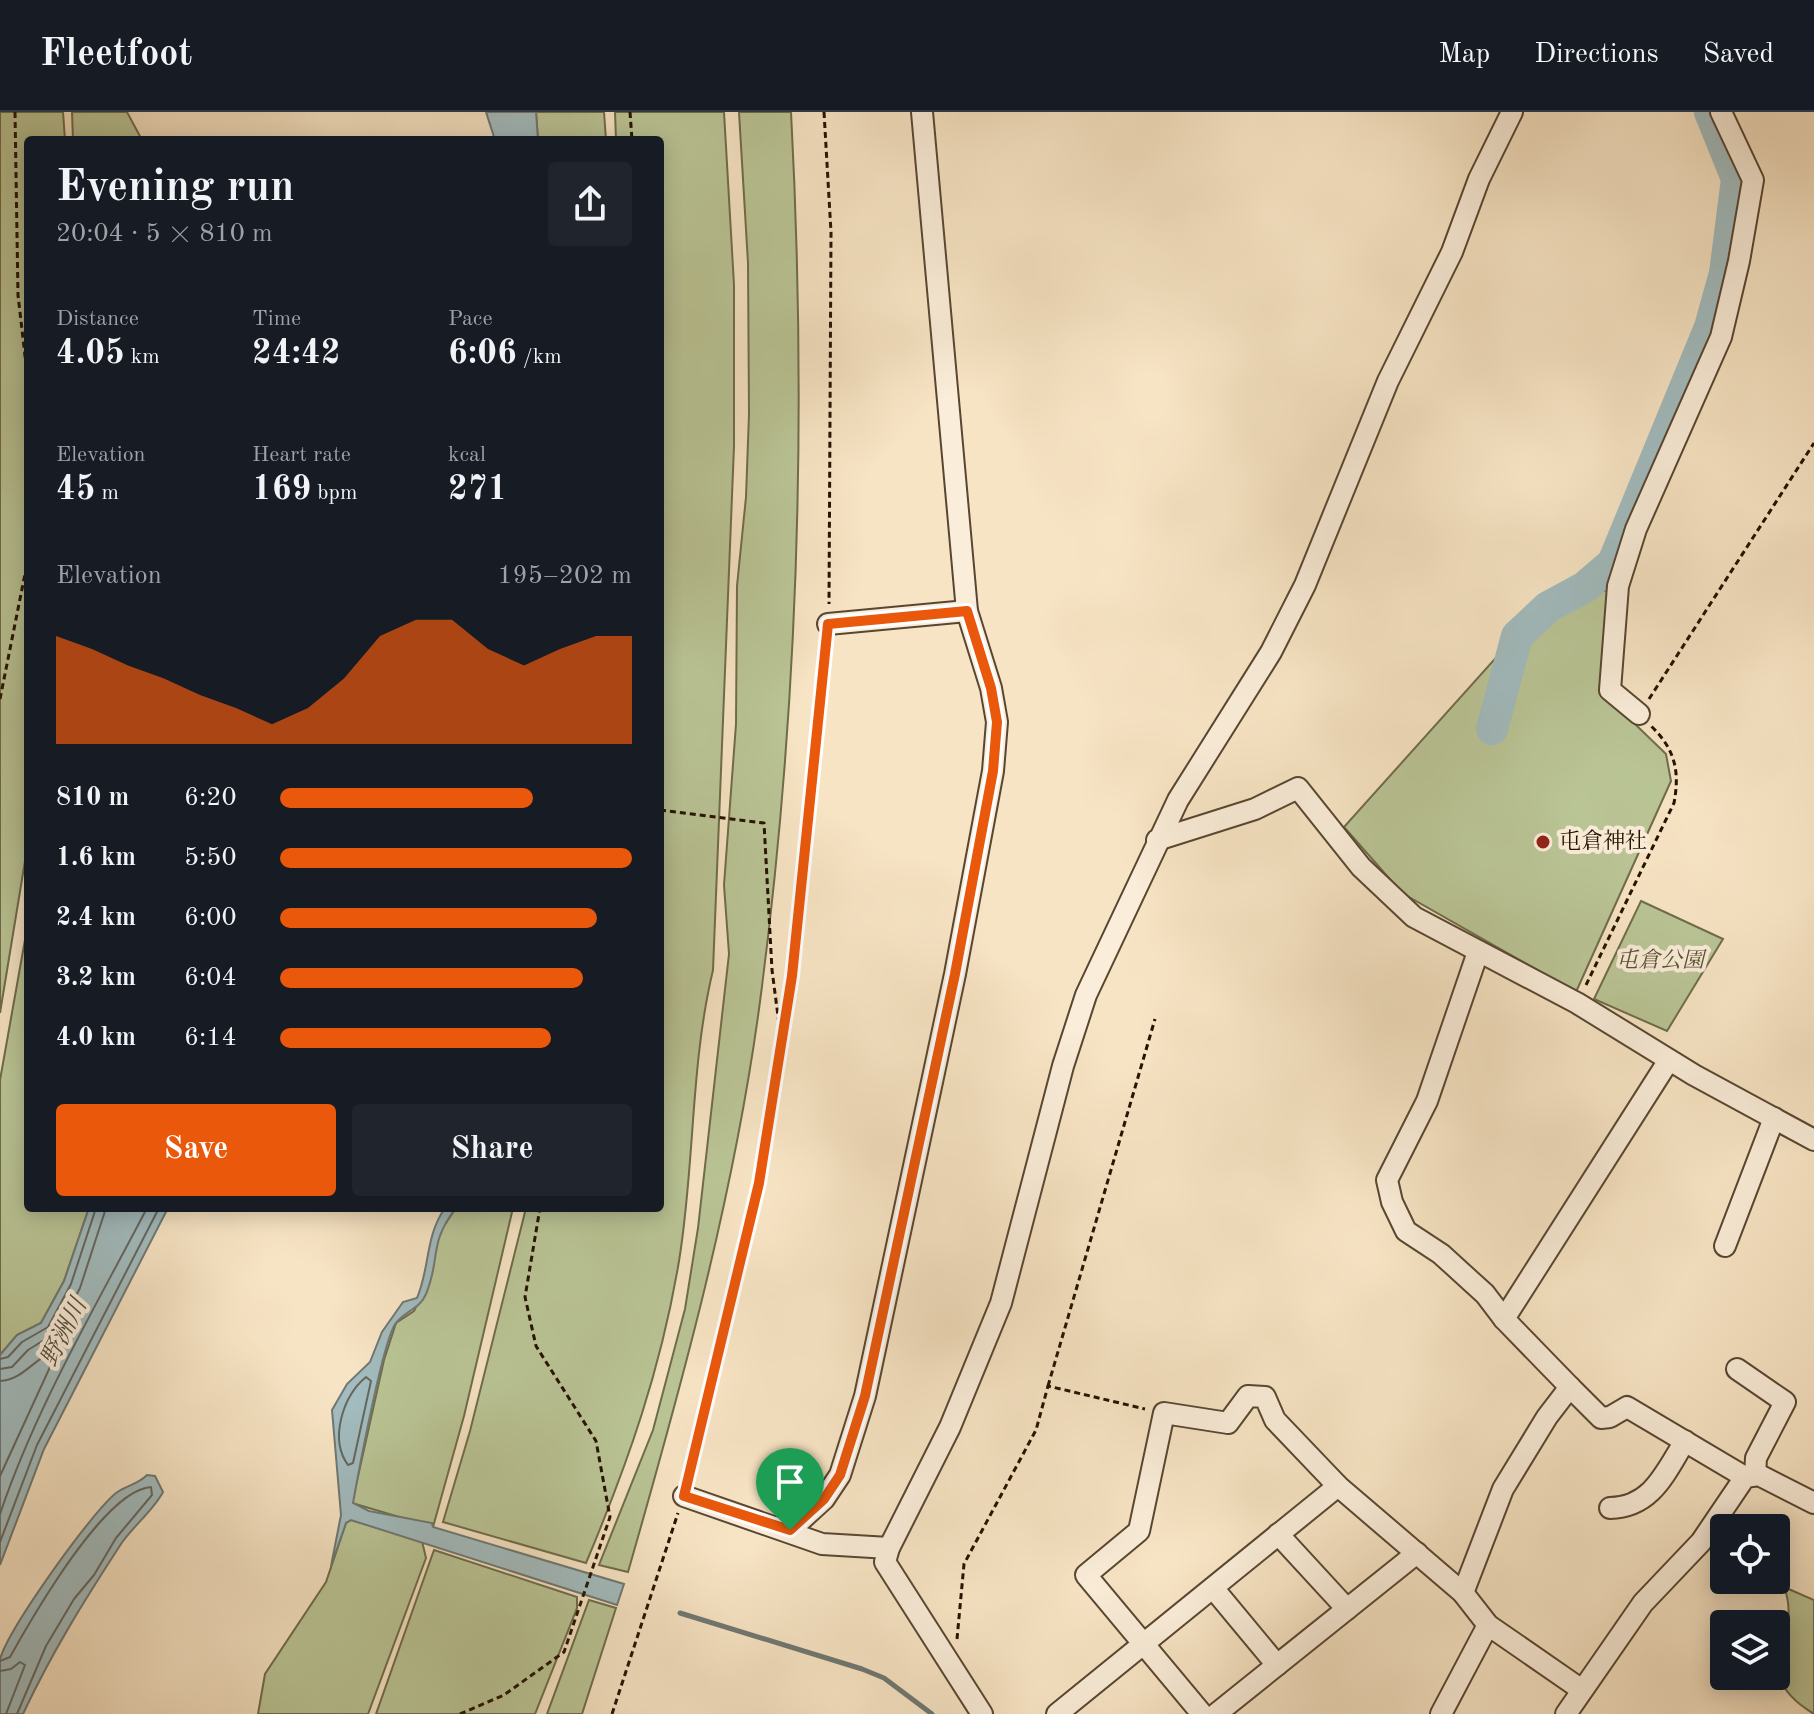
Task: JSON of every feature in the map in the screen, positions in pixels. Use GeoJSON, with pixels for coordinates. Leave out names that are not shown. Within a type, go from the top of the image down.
{"type":"FeatureCollection","features":[{"type":"Feature","properties":{"kind":"street"},"geometry":{"type":"LineString","coordinates":[[790,1530],[824,1499],[840,1475],[865,1396],[955,974],[993,771],[997,722],[991,688],[967,611],[922,112]]}},
{"type":"Feature","properties":{"kind":"street"},"geometry":{"type":"LineString","coordinates":[[982,1714],[885,1562],[889,1548],[950,1427],[1001,1303],[1063,1066],[1086,995],[1178,800],[1271,652],[1305,585],[1388,381],[1452,252],[1479,179],[1512,112]]}},
{"type":"Feature","properties":{"kind":"street"},"geometry":{"type":"LineString","coordinates":[[1639,714],[1610,690],[1618,586],[1636,529],[1721,337],[1753,180],[1721,112]]}},
{"type":"Feature","properties":{"kind":"street"},"geometry":{"type":"LineString","coordinates":[[828,624],[967,611]]}},
{"type":"Feature","properties":{"kind":"street"},"geometry":{"type":"LineString","coordinates":[[1157,840],[1255,809],[1298,788],[1382,889],[1414,917],[1577,1003],[1669,1060],[1814,1140]]}},
{"type":"Feature","properties":{"kind":"street"},"geometry":{"type":"LineString","coordinates":[[1478,952],[1427,1101],[1387,1180],[1392,1202],[1406,1231],[1452,1264],[1485,1294],[1504,1319],[1601,1418],[1627,1407],[1750,1476],[1814,1503]]}},
{"type":"Feature","properties":{"kind":"street"},"geometry":{"type":"LineString","coordinates":[[1504,1319],[1669,1060]]}},
{"type":"Feature","properties":{"kind":"street"},"geometry":{"type":"LineString","coordinates":[[1725,1246],[1774,1118]]}},
{"type":"Feature","properties":{"kind":"street"},"geometry":{"type":"LineString","coordinates":[[1566,1714],[1643,1603],[1701,1542],[1750,1476],[1785,1402],[1737,1369]]}},
{"type":"Feature","properties":{"kind":"street"},"geometry":{"type":"LineString","coordinates":[[1463,1593],[1503,1489],[1547,1417],[1570,1387]]}},
{"type":"Feature","properties":{"kind":"street"},"geometry":{"type":"LineString","coordinates":[[1202,1714],[1086,1575],[1139,1531],[1164,1413],[1228,1423],[1248,1396],[1265,1397],[1275,1420],[1338,1486],[1463,1593],[1488,1625],[1582,1690]]}},
{"type":"Feature","properties":{"kind":"street"},"geometry":{"type":"LineString","coordinates":[[1610,1508],[1627,1508],[1654,1492],[1685,1441]]}},
{"type":"Feature","properties":{"kind":"street"},"geometry":{"type":"LineString","coordinates":[[1057,1714],[1338,1486]]}},
{"type":"Feature","properties":{"kind":"street"},"geometry":{"type":"LineString","coordinates":[[684,1496],[790,1530],[822,1544],[889,1548]]}},
{"type":"Feature","properties":{"kind":"street"},"geometry":{"type":"LineString","coordinates":[[1278,1534],[1347,1609]]}},
{"type":"Feature","properties":{"kind":"street"},"geometry":{"type":"LineString","coordinates":[[1216,1714],[1417,1553]]}},
{"type":"Feature","properties":{"kind":"street"},"geometry":{"type":"LineString","coordinates":[[1213,1588],[1277,1665]]}},
{"type":"Feature","properties":{"kind":"street"},"geometry":{"type":"LineString","coordinates":[[1441,1714],[1488,1625]]}},
{"type":"Feature","properties":{"kind":"path"},"geometry":{"type":"LineString","coordinates":[[15,112],[18,295],[24,347]]}},
{"type":"Feature","properties":{"kind":"path"},"geometry":{"type":"LineString","coordinates":[[630,112],[632,136]]}},
{"type":"Feature","properties":{"kind":"path"},"geometry":{"type":"LineString","coordinates":[[612,1714],[684,1496],[759,1183],[792,976],[828,624],[832,455],[831,232],[824,112]]}},
{"type":"Feature","properties":{"kind":"path"},"geometry":{"type":"LineString","coordinates":[[1577,1003],[1674,803],[1679,780],[1672,752],[1665,739],[1639,714],[1814,443]]}},
{"type":"Feature","properties":{"kind":"path"},"geometry":{"type":"LineString","coordinates":[[0,699],[24,579]]}},
{"type":"Feature","properties":{"kind":"path"},"geometry":{"type":"LineString","coordinates":[[664,810],[764,823],[772,970],[781,1043]]}},
{"type":"Feature","properties":{"kind":"path"},"geometry":{"type":"LineString","coordinates":[[957,1640],[964,1564],[1036,1430],[1155,1019]]}},
{"type":"Feature","properties":{"kind":"path"},"geometry":{"type":"LineString","coordinates":[[460,1714],[504,1695],[564,1652],[610,1517],[596,1441],[560,1389],[536,1346],[525,1297],[539,1212]]}},
{"type":"Feature","properties":{"kind":"path"},"geometry":{"type":"LineString","coordinates":[[1048,1386],[1164,1413]]}},
{"type":"Feature","properties":{"kind":"green space"},"geometry":{"type":"Polygon","coordinates":[[[0,112],[63,112],[65,136],[24,136],[24,867],[0,1013],[0,112]]]}},
{"type":"Feature","properties":{"kind":"green space"},"geometry":{"type":"Polygon","coordinates":[[[72,112],[127,112],[140,136],[73,136],[72,112]]]}},
{"type":"Feature","properties":{"kind":"green space"},"geometry":{"type":"Polygon","coordinates":[[[536,112],[604,112],[606,136],[538,136],[536,112]]]}},
{"type":"Feature","properties":{"kind":"green space"},"geometry":{"type":"Polygon","coordinates":[[[615,112],[724,112],[734,285],[734,446],[713,970],[700,1042],[684,1225],[672,1301],[653,1378],[616,1489],[586,1563],[443,1522],[470,1431],[525,1212],[664,1212],[664,136],[616,136],[615,112]]]}},
{"type":"Feature","properties":{"kind":"green space"},"geometry":{"type":"Polygon","coordinates":[[[739,112],[791,112],[796,224],[798,449],[791,673],[783,785],[759,1009],[735,1152],[704,1293],[628,1572],[599,1565],[653,1430],[685,1309],[698,1228],[729,954],[724,885],[736,724],[737,586],[746,497],[749,414],[748,263],[739,112]]]}},
{"type":"Feature","properties":{"kind":"green space"},"geometry":{"type":"Polygon","coordinates":[[[1564,582],[1615,593],[1604,694],[1666,754],[1671,781],[1576,992],[1402,893],[1344,827],[1564,582]]]}},
{"type":"Feature","properties":{"kind":"green space","name":"屯倉公園"},"geometry":{"type":"Polygon","coordinates":[[[1641,901],[1723,939],[1667,1031],[1594,999],[1641,901]]]}},
{"type":"Feature","properties":{"kind":"green space"},"geometry":{"type":"Polygon","coordinates":[[[24,945],[24,1212],[88,1212],[64,1281],[41,1323],[17,1335],[0,1355],[0,1080],[24,945]]]}},
{"type":"Feature","properties":{"kind":"green space"},"geometry":{"type":"Polygon","coordinates":[[[453,1212],[512,1212],[464,1416],[433,1527],[352,1503],[384,1360],[396,1323],[414,1311],[432,1274],[437,1236],[453,1212]]]}},
{"type":"Feature","properties":{"kind":"green space"},"geometry":{"type":"Polygon","coordinates":[[[351,1520],[422,1541],[426,1558],[368,1714],[258,1714],[265,1674],[326,1582],[346,1523],[351,1520]]]}},
{"type":"Feature","properties":{"kind":"green space"},"geometry":{"type":"Polygon","coordinates":[[[434,1550],[577,1597],[577,1608],[535,1714],[376,1714],[434,1550]]]}},
{"type":"Feature","properties":{"kind":"green space"},"geometry":{"type":"Polygon","coordinates":[[[1790,1590],[1814,1600],[1814,1714],[1787,1690],[1790,1690],[1785,1594],[1790,1594],[1790,1590]]]}},
{"type":"Feature","properties":{"kind":"green space"},"geometry":{"type":"Polygon","coordinates":[[[589,1600],[616,1608],[582,1714],[547,1714],[589,1600]]]}},
{"type":"Feature","properties":{"kind":"water"},"geometry":{"type":"Polygon","coordinates":[[[486,112],[536,112],[538,136],[494,136],[486,112]]]}},
{"type":"Feature","properties":{"kind":"water","name":"野洲川"},"geometry":{"type":"Polygon","coordinates":[[[88,1212],[166,1212],[44,1449],[0,1565],[0,1355],[17,1335],[41,1323],[64,1281],[88,1212]]]}},
{"type":"Feature","properties":{"kind":"water"},"geometry":{"type":"Polygon","coordinates":[[[443,1212],[453,1212],[438,1242],[426,1294],[396,1323],[384,1354],[353,1503],[369,1511],[432,1523],[433,1527],[624,1584],[617,1605],[351,1520],[346,1523],[331,1566],[341,1515],[332,1410],[347,1384],[370,1362],[382,1332],[403,1302],[417,1298],[443,1212]]]}},
{"type":"Feature","properties":{"kind":"water"},"geometry":{"type":"Polygon","coordinates":[[[147,1475],[155,1476],[163,1492],[159,1499],[126,1537],[94,1586],[23,1714],[0,1714],[0,1659],[18,1623],[52,1572],[104,1505],[116,1493],[147,1475]]]}},
{"type":"Feature","properties":{"kind":"waterway"},"geometry":{"type":"LineString","coordinates":[[1492,729],[1517,636],[1548,607],[1585,587],[1613,563],[1710,327],[1725,273],[1737,179],[1710,112]]}},
{"type":"Feature","properties":{"kind":"waterway"},"geometry":{"type":"LineString","coordinates":[[680,1613],[862,1669],[884,1678],[932,1714]]}},
{"type":"Feature","properties":{"kind":"place","name":"屯倉神社"},"geometry":{"type":"Point","coordinates":[1543,842]}},
{"type":"Feature","properties":{"kind":"route"},"geometry":{"type":"LineString","coordinates":[[967,611],[991,688],[997,722],[993,771],[955,974],[865,1396],[840,1475],[824,1499],[790,1530],[684,1496],[759,1183],[792,976],[828,624],[967,611]]}}]}
